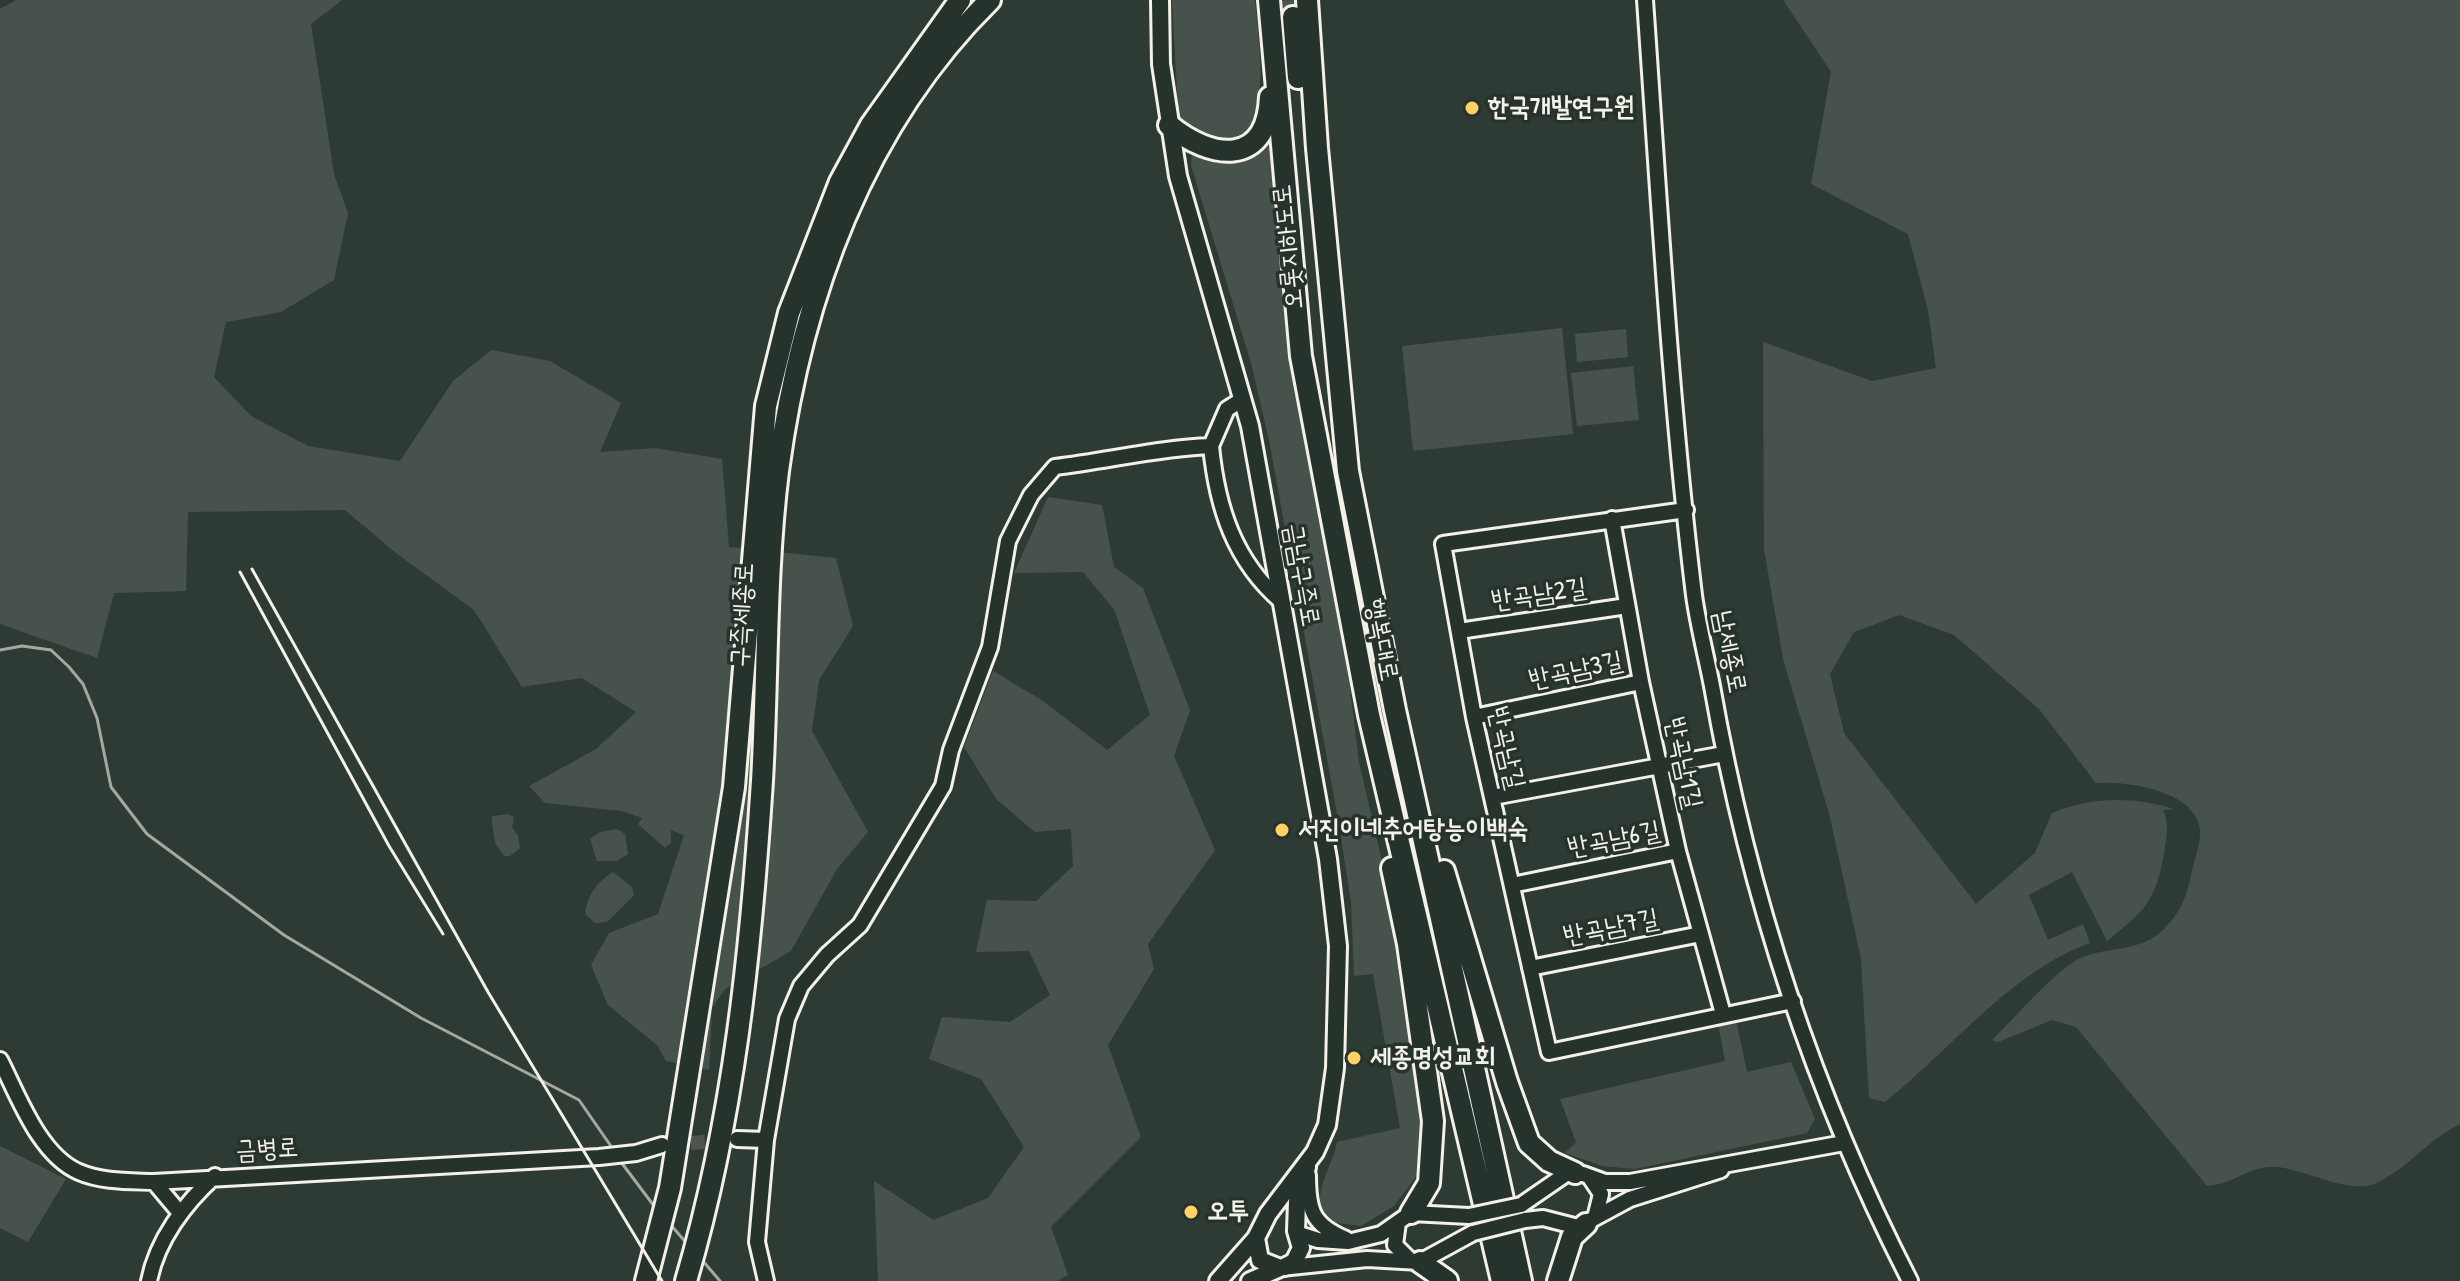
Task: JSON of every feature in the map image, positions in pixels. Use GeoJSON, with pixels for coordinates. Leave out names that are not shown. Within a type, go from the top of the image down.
{"type":"FeatureCollection","features":[{"type":"Feature","properties":{"kind":"highway","name":"구즉세종로"},"geometry":{"type":"LineString","coordinates":[[646,1281],[670,1188],[734,787],[766,406],[789,313],[840,182],[871,125],[960,0]]}},
{"type":"Feature","properties":{"kind":"highway","name":"구즉세종로"},"geometry":{"type":"LineString","coordinates":[[686,1279],[702,1218],[739,1031],[750,947],[778,474],[794,372],[824,264],[884,138],[921,81],[990,0]]}},
{"type":"Feature","properties":{"kind":"highway","name":"행복대로"},"geometry":{"type":"LineString","coordinates":[[1269,0],[1301,356],[1323,458],[1369,715],[1502,1281]]}},
{"type":"Feature","properties":{"kind":"highway","name":"행복대로"},"geometry":{"type":"LineString","coordinates":[[1307,0],[1317,148],[1348,471],[1395,710],[1521,1281]]}},
{"type":"Feature","properties":{"kind":"highway","name":"오롯지하도로"},"geometry":{"type":"LineString","coordinates":[[1323,458],[1287,18],[1322,313],[1348,471]]}},
{"type":"Feature","properties":{"kind":"highway"},"geometry":{"type":"LineString","coordinates":[[1169,125],[1191,142],[1214,152],[1232,151],[1253,141],[1269,115],[1273,41]]}},
{"type":"Feature","properties":{"kind":"highway"},"geometry":{"type":"LineString","coordinates":[[1395,710],[1425,799],[1507,1082],[1529,1143],[1549,1161],[1583,1176]]}},
{"type":"Feature","properties":{"kind":"highway"},"geometry":{"type":"LineString","coordinates":[[1369,715],[1374,783],[1408,944],[1433,1121],[1429,1183],[1405,1218]]}},
{"type":"Feature","properties":{"kind":"highway"},"geometry":{"type":"LineString","coordinates":[[1558,1281],[1572,1237],[1590,1222]]}},
{"type":"Feature","properties":{"kind":"highway"},"geometry":{"type":"LineString","coordinates":[[1416,1262],[1447,1281]]}},
{"type":"Feature","properties":{"kind":"main road","name":"금남구즉로"},"geometry":{"type":"LineString","coordinates":[[1160,0],[1161,64],[1178,176],[1243,399],[1328,859],[1338,946],[1332,1100],[1322,1140],[1257,1234],[1218,1281]]}},
{"type":"Feature","properties":{"kind":"main road","name":"금남구즉로"},"geometry":{"type":"LineString","coordinates":[[1282,1268],[1299,1256],[1297,1202],[1308,1162]]}},
{"type":"Feature","properties":{"kind":"main road"},"geometry":{"type":"LineString","coordinates":[[1282,1268],[1260,1260],[1257,1234],[1280,1221],[1298,1232]]}},
{"type":"Feature","properties":{"kind":"main road"},"geometry":{"type":"LineString","coordinates":[[1250,1281],[1282,1268]]}},
{"type":"Feature","properties":{"kind":"street","name":"남세종로"},"geometry":{"type":"LineString","coordinates":[[1645,0],[1695,597],[1724,754],[1747,850],[1793,1001],[1844,1143],[1910,1281]]}},
{"type":"Feature","properties":{"kind":"street"},"geometry":{"type":"LineString","coordinates":[[1243,399],[1227,409],[1211,446],[1215,488],[1234,543],[1263,586],[1282,602]]}},
{"type":"Feature","properties":{"kind":"street"},"geometry":{"type":"LineString","coordinates":[[766,1281],[757,1242],[766,1140],[787,1019],[801,986],[827,955],[860,925],[943,786],[951,750],[990,647],[1008,541],[1031,495],[1055,467],[1111,461],[1163,449],[1211,446]]}},
{"type":"Feature","properties":{"kind":"street","name":"반곡남길"},"geometry":{"type":"LineString","coordinates":[[1686,510],[1443,544],[1474,717],[1549,1052],[1793,1001]]}},
{"type":"Feature","properties":{"kind":"street","name":"반곡남1길"},"geometry":{"type":"LineString","coordinates":[[1612,519],[1641,682],[1678,851],[1723,1014]]}},
{"type":"Feature","properties":{"kind":"street","name":"반곡남2길"},"geometry":{"type":"LineString","coordinates":[[1459,631],[1627,606]]}},
{"type":"Feature","properties":{"kind":"street","name":"반곡남3길"},"geometry":{"type":"LineString","coordinates":[[1474,717],[1641,682]]}},
{"type":"Feature","properties":{"kind":"street"},"geometry":{"type":"LineString","coordinates":[[1493,797],[1724,754]]}},
{"type":"Feature","properties":{"kind":"street","name":"반곡남6길"},"geometry":{"type":"LineString","coordinates":[[1512,885],[1678,851]]}},
{"type":"Feature","properties":{"kind":"street","name":"반곡남7길"},"geometry":{"type":"LineString","coordinates":[[1530,968],[1701,934]]}},
{"type":"Feature","properties":{"kind":"street","name":"금병로"},"geometry":{"type":"LineString","coordinates":[[0,1060],[48,1147],[77,1172],[103,1179],[154,1182],[215,1176],[599,1157],[636,1153],[662,1145]]}},
{"type":"Feature","properties":{"kind":"street"},"geometry":{"type":"LineString","coordinates":[[737,1139],[766,1140]]}},
{"type":"Feature","properties":{"kind":"street"},"geometry":{"type":"LineString","coordinates":[[1264,1281],[1367,1259],[1416,1262],[1523,1212],[1558,1178],[1583,1176],[1630,1182],[1702,1168],[1729,1167],[1844,1143]]}},
{"type":"Feature","properties":{"kind":"street"},"geometry":{"type":"LineString","coordinates":[[1308,1162],[1307,1202],[1313,1219],[1326,1230],[1354,1241]]}},
{"type":"Feature","properties":{"kind":"street"},"geometry":{"type":"LineString","coordinates":[[1298,1232],[1318,1240],[1354,1241],[1381,1234],[1405,1218],[1523,1212],[1569,1227],[1590,1222],[1630,1199],[1704,1179],[1729,1167]]}},
{"type":"Feature","properties":{"kind":"street"},"geometry":{"type":"LineString","coordinates":[[147,1280],[180,1213],[215,1176]]}},
{"type":"Feature","properties":{"kind":"street"},"geometry":{"type":"LineString","coordinates":[[1583,1176],[1601,1194],[1601,1203],[1590,1222]]}},
{"type":"Feature","properties":{"kind":"street"},"geometry":{"type":"LineString","coordinates":[[154,1182],[180,1213]]}},
{"type":"Feature","properties":{"kind":"street"},"geometry":{"type":"LineString","coordinates":[[1405,1218],[1395,1245],[1416,1262]]}},
{"type":"Feature","properties":{"kind":"street"},"geometry":{"type":"LineString","coordinates":[[1282,1268],[1326,1266]]}},
{"type":"Feature","properties":{"kind":"shaded area"},"geometry":{"type":"Polygon","coordinates":[[[16,0],[342,0],[311,24],[334,174],[348,213],[334,280],[281,312],[226,322],[214,377],[251,416],[308,446],[400,461],[453,381],[491,350],[550,361],[621,403],[600,452],[655,448],[722,459],[729,547],[836,558],[853,626],[819,680],[812,731],[868,832],[837,869],[791,951],[725,989],[712,1008],[709,1070],[666,1061],[657,1045],[608,1005],[591,965],[609,933],[658,914],[684,835],[671,830],[671,843],[665,848],[638,824],[642,818],[622,811],[545,803],[529,786],[596,749],[636,712],[582,678],[522,687],[474,610],[396,553],[345,510],[188,512],[186,591],[114,593],[97,658],[0,624],[0,9],[16,0]]]}},
{"type":"Feature","properties":{"kind":"shaded area"},"geometry":{"type":"Polygon","coordinates":[[[1172,0],[1255,0],[1260,90],[1256,113],[1247,131],[1233,143],[1207,144],[1179,126],[1172,0]]]}},
{"type":"Feature","properties":{"kind":"shaded area"},"geometry":{"type":"Polygon","coordinates":[[[1783,0],[2460,0],[2460,1124],[2386,1178],[2374,1184],[2352,1186],[2288,1169],[2267,1167],[2207,1186],[2076,1027],[2052,1020],[1998,1042],[1992,1040],[2045,986],[2077,960],[2143,943],[2163,930],[2179,910],[2185,896],[2199,845],[2200,829],[2186,805],[2173,797],[2141,786],[2096,783],[2039,709],[1954,635],[1899,615],[1854,632],[1830,674],[1844,733],[1976,904],[2035,853],[2052,813],[2082,804],[2112,800],[2143,802],[2173,809],[2163,810],[2167,824],[2166,838],[2154,891],[2132,920],[2107,941],[2072,872],[2029,895],[2048,940],[2083,924],[2090,943],[2034,972],[2008,992],[1885,1102],[1869,1098],[1861,959],[1829,813],[1783,659],[1764,549],[1763,342],[1872,381],[1936,368],[1928,310],[1908,234],[1811,184],[1831,72],[1783,0]]]}},
{"type":"Feature","properties":{"kind":"shaded area"},"geometry":{"type":"Polygon","coordinates":[[[1264,137],[1274,140],[1296,374],[1349,681],[1359,762],[1399,935],[1427,1137],[1421,1170],[1394,1206],[1361,1226],[1329,1222],[1320,1203],[1323,1183],[1337,1142],[1400,1128],[1373,974],[1354,976],[1351,902],[1338,819],[1269,440],[1251,363],[1191,165],[1192,153],[1199,150],[1264,137]]]}},
{"type":"Feature","properties":{"kind":"shaded area"},"geometry":{"type":"Polygon","coordinates":[[[1562,328],[1573,434],[1413,451],[1402,346],[1562,328]]]}},
{"type":"Feature","properties":{"kind":"shaded area"},"geometry":{"type":"Polygon","coordinates":[[[1626,329],[1628,357],[1577,362],[1575,334],[1626,329]]]}},
{"type":"Feature","properties":{"kind":"shaded area"},"geometry":{"type":"Polygon","coordinates":[[[1633,366],[1639,420],[1577,426],[1571,373],[1633,366]]]}},
{"type":"Feature","properties":{"kind":"shaded area"},"geometry":{"type":"Polygon","coordinates":[[[1048,497],[1102,505],[1114,567],[1143,588],[1190,710],[1174,756],[1215,850],[1148,944],[1154,969],[1108,1045],[1141,1137],[1051,1227],[1068,1275],[1057,1281],[878,1281],[874,1181],[933,1220],[988,1198],[1024,1147],[981,1079],[929,1059],[942,1017],[1010,1022],[1050,995],[1029,951],[976,952],[987,900],[1036,901],[1073,866],[1071,829],[1035,832],[996,799],[964,747],[993,671],[1043,701],[1107,750],[1150,715],[1114,609],[1083,572],[1014,573],[1048,497]]]}},
{"type":"Feature","properties":{"kind":"shaded area"},"geometry":{"type":"Polygon","coordinates":[[[508,814],[514,817],[512,828],[518,835],[520,848],[510,856],[504,856],[495,843],[492,816],[508,814]]]}},
{"type":"Feature","properties":{"kind":"shaded area"},"geometry":{"type":"Polygon","coordinates":[[[617,829],[625,834],[628,854],[617,861],[597,861],[590,839],[600,832],[617,829]]]}},
{"type":"Feature","properties":{"kind":"shaded area"},"geometry":{"type":"Polygon","coordinates":[[[613,872],[632,887],[634,895],[607,922],[595,923],[585,914],[588,901],[597,885],[613,872]]]}},
{"type":"Feature","properties":{"kind":"shaded area"},"geometry":{"type":"Polygon","coordinates":[[[1736,1020],[1747,1072],[1791,1062],[1815,1119],[1807,1133],[1635,1169],[1602,1166],[1565,1153],[1576,1142],[1560,1099],[1725,1061],[1718,1023],[1736,1020]]]}},
{"type":"Feature","properties":{"kind":"shaded area"},"geometry":{"type":"Polygon","coordinates":[[[0,1146],[66,1179],[28,1242],[0,1228],[0,1146]]]}},
{"type":"Feature","properties":{"kind":"waterway"},"geometry":{"type":"LineString","coordinates":[[0,650],[22,646],[51,650],[83,684],[97,718],[111,787],[147,834],[284,935],[421,1018],[579,1100],[615,1152]]}},
{"type":"Feature","properties":{"kind":"waterway"},"geometry":{"type":"LineString","coordinates":[[618,1158],[657,1210]]}},
{"type":"Feature","properties":{"kind":"waterway"},"geometry":{"type":"LineString","coordinates":[[670,1224],[689,1246]]}},
{"type":"Feature","properties":{"kind":"waterway"},"geometry":{"type":"LineString","coordinates":[[702,1260],[720,1281]]}},
{"type":"Feature","properties":{"kind":"tunnel"},"geometry":{"type":"LineString","coordinates":[[1292,0],[1293,17]]}},
{"type":"Feature","properties":{"kind":"tunnel"},"geometry":{"type":"LineString","coordinates":[[670,1145],[725,1140]]}},
{"type":"Feature","properties":{"kind":"railway"},"geometry":{"type":"LineString","coordinates":[[252,569],[488,992],[662,1281]]}},
{"type":"Feature","properties":{"kind":"railway"},"geometry":{"type":"LineString","coordinates":[[240,572],[389,846],[443,934]]}},
{"type":"Feature","properties":{"kind":"place","name":"한국개발연구원"},"geometry":{"type":"Point","coordinates":[1472,108]}},
{"type":"Feature","properties":{"kind":"place","name":"서진이네추어탕능이백숙"},"geometry":{"type":"Point","coordinates":[1282,830]}},
{"type":"Feature","properties":{"kind":"place","name":"세종명성교회"},"geometry":{"type":"Point","coordinates":[1354,1058]}},
{"type":"Feature","properties":{"kind":"place","name":"오투"},"geometry":{"type":"Point","coordinates":[1191,1212]}}]}
